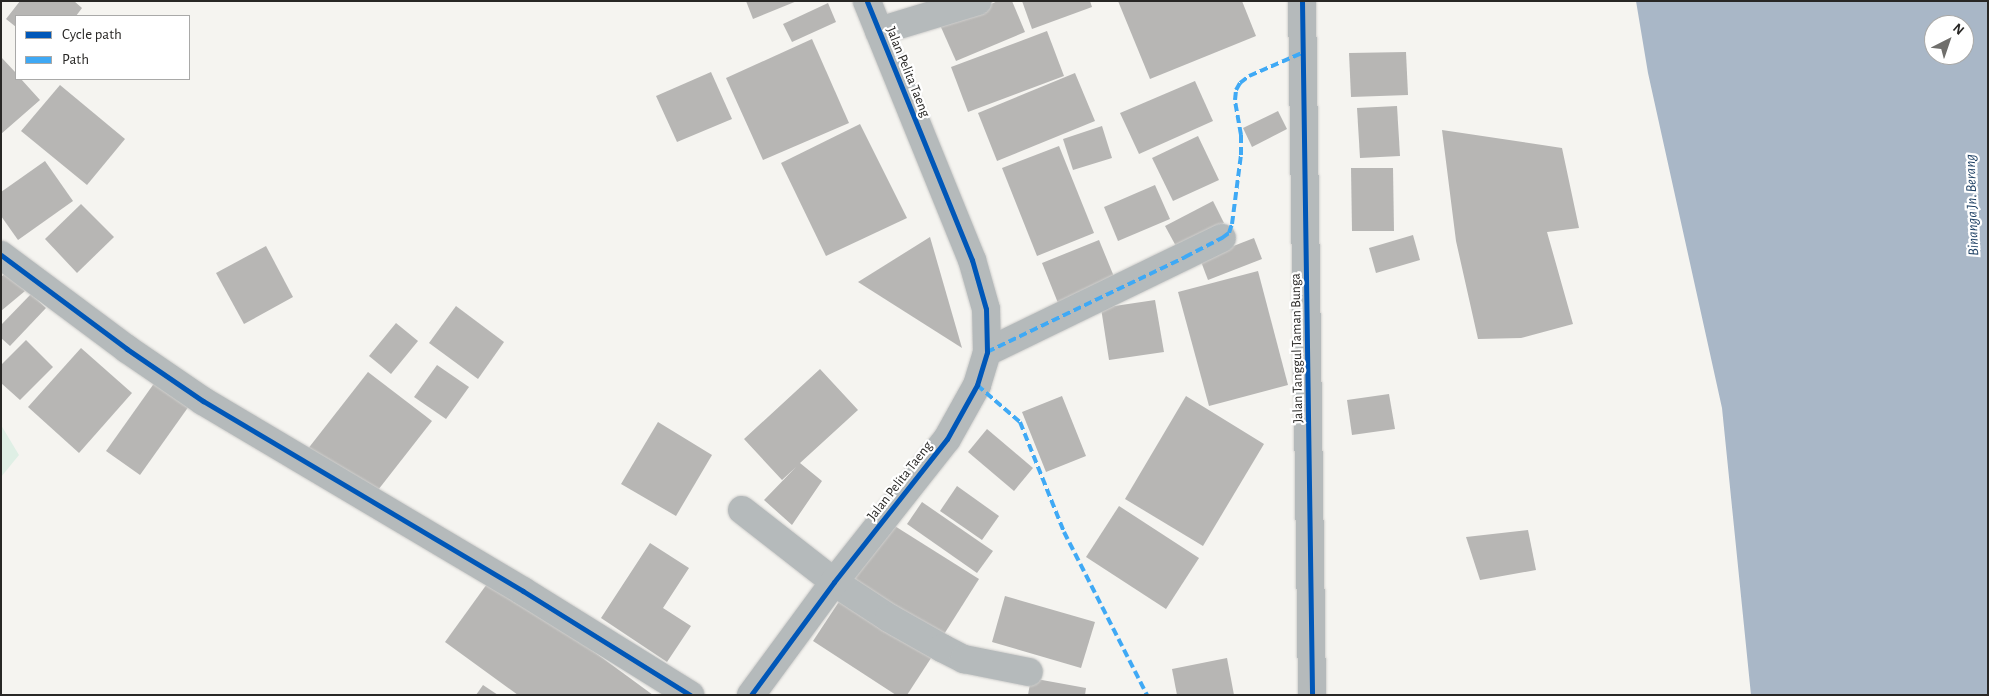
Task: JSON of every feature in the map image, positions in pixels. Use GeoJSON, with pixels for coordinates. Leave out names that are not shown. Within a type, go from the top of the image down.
{"type":"FeatureCollection","features":[{"type":"Feature","properties":{"kind":"street","name":"Jalan Pelita Taeng"},"geometry":{"type":"LineString","coordinates":[[750,695],[834,582],[910,489],[947,438],[977,385],[987,352],[986,309],[972,260],[867,1]]}},
{"type":"Feature","properties":{"kind":"street"},"geometry":{"type":"LineString","coordinates":[[879,31],[978,1]]}},
{"type":"Feature","properties":{"kind":"street","name":"Jalan Tanggul Taman Bunga"},"geometry":{"type":"LineString","coordinates":[[1302,1],[1312,695]]}},
{"type":"Feature","properties":{"kind":"street"},"geometry":{"type":"LineString","coordinates":[[987,352],[1222,238]]}},
{"type":"Feature","properties":{"kind":"street"},"geometry":{"type":"LineString","coordinates":[[1,255],[127,349],[203,401],[539,601],[690,695]]}},
{"type":"Feature","properties":{"kind":"street"},"geometry":{"type":"LineString","coordinates":[[742,510],[834,582],[889,618],[964,659],[1029,672]]}},
{"type":"Feature","properties":{"kind":"shaded area"},"geometry":{"type":"Polygon","coordinates":[[[1,425],[19,455],[1,477],[1,425]]]}},
{"type":"Feature","properties":{"kind":"water","name":"Binanga Jn. Berang"},"geometry":{"type":"Polygon","coordinates":[[[1636,1],[1988,1],[1988,695],[1751,695],[1722,408],[1648,73],[1636,1]]]}},
{"type":"Feature","properties":{"kind":"building"},"geometry":{"type":"Polygon","coordinates":[[[20,1],[74,1],[82,8],[77,15],[15,15],[15,26],[6,19],[20,1]]]}},
{"type":"Feature","properties":{"kind":"building"},"geometry":{"type":"Polygon","coordinates":[[[746,1],[797,1],[753,19],[746,1]]]}},
{"type":"Feature","properties":{"kind":"building"},"geometry":{"type":"Polygon","coordinates":[[[998,1],[1012,1],[1025,32],[956,61],[940,25],[998,1]]]}},
{"type":"Feature","properties":{"kind":"building"},"geometry":{"type":"Polygon","coordinates":[[[1022,1],[1090,1],[1092,7],[1032,29],[1022,1]]]}},
{"type":"Feature","properties":{"kind":"building"},"geometry":{"type":"Polygon","coordinates":[[[1118,1],[1242,1],[1256,36],[1150,79],[1118,1]]]}},
{"type":"Feature","properties":{"kind":"building"},"geometry":{"type":"Polygon","coordinates":[[[828,3],[836,22],[792,42],[783,24],[828,3]]]}},
{"type":"Feature","properties":{"kind":"building"},"geometry":{"type":"Polygon","coordinates":[[[1047,31],[1064,76],[968,112],[951,67],[1047,31]]]}},
{"type":"Feature","properties":{"kind":"building"},"geometry":{"type":"Polygon","coordinates":[[[812,39],[849,123],[763,160],[726,78],[812,39]]]}},
{"type":"Feature","properties":{"kind":"building"},"geometry":{"type":"Polygon","coordinates":[[[1406,52],[1408,95],[1351,97],[1349,53],[1406,52]]]}},
{"type":"Feature","properties":{"kind":"building"},"geometry":{"type":"Polygon","coordinates":[[[1,57],[15,72],[15,80],[22,80],[40,100],[1,134],[1,57]]]}},
{"type":"Feature","properties":{"kind":"building"},"geometry":{"type":"Polygon","coordinates":[[[711,72],[732,119],[677,142],[656,96],[711,72]]]}},
{"type":"Feature","properties":{"kind":"building"},"geometry":{"type":"Polygon","coordinates":[[[1075,73],[1095,121],[997,161],[978,113],[1075,73]]]}},
{"type":"Feature","properties":{"kind":"building"},"geometry":{"type":"Polygon","coordinates":[[[1195,81],[1213,121],[1139,154],[1120,113],[1195,81]]]}},
{"type":"Feature","properties":{"kind":"building"},"geometry":{"type":"Polygon","coordinates":[[[60,85],[125,139],[87,185],[21,131],[60,85]]]}},
{"type":"Feature","properties":{"kind":"building"},"geometry":{"type":"Polygon","coordinates":[[[1397,106],[1400,156],[1360,158],[1357,108],[1397,106]]]}},
{"type":"Feature","properties":{"kind":"building"},"geometry":{"type":"Polygon","coordinates":[[[1278,111],[1287,129],[1252,147],[1243,128],[1278,111]]]}},
{"type":"Feature","properties":{"kind":"building"},"geometry":{"type":"Polygon","coordinates":[[[860,124],[907,218],[826,256],[781,163],[860,124]]]}},
{"type":"Feature","properties":{"kind":"building"},"geometry":{"type":"Polygon","coordinates":[[[1102,126],[1112,158],[1073,170],[1063,139],[1102,126]]]}},
{"type":"Feature","properties":{"kind":"building"},"geometry":{"type":"Polygon","coordinates":[[[1442,130],[1562,148],[1579,228],[1547,232],[1573,324],[1521,338],[1478,339],[1456,241],[1442,130]]]}},
{"type":"Feature","properties":{"kind":"building"},"geometry":{"type":"Polygon","coordinates":[[[1198,136],[1219,180],[1173,201],[1152,158],[1198,136]]]}},
{"type":"Feature","properties":{"kind":"building"},"geometry":{"type":"Polygon","coordinates":[[[1059,146],[1094,233],[1037,256],[1002,168],[1059,146]]]}},
{"type":"Feature","properties":{"kind":"building"},"geometry":{"type":"Polygon","coordinates":[[[45,161],[73,201],[18,240],[1,216],[1,192],[45,161]]]}},
{"type":"Feature","properties":{"kind":"building"},"geometry":{"type":"Polygon","coordinates":[[[1351,168],[1393,168],[1394,231],[1352,231],[1351,168]]]}},
{"type":"Feature","properties":{"kind":"building"},"geometry":{"type":"Polygon","coordinates":[[[1155,185],[1170,219],[1118,241],[1104,207],[1155,185]]]}},
{"type":"Feature","properties":{"kind":"building"},"geometry":{"type":"Polygon","coordinates":[[[1213,201],[1224,223],[1177,248],[1165,226],[1213,201]]]}},
{"type":"Feature","properties":{"kind":"building"},"geometry":{"type":"Polygon","coordinates":[[[81,204],[114,237],[77,273],[45,239],[81,204]]]}},
{"type":"Feature","properties":{"kind":"building"},"geometry":{"type":"Polygon","coordinates":[[[1413,235],[1420,260],[1376,273],[1369,248],[1413,235]]]}},
{"type":"Feature","properties":{"kind":"building"},"geometry":{"type":"Polygon","coordinates":[[[930,237],[962,348],[858,282],[930,237]]]}},
{"type":"Feature","properties":{"kind":"building"},"geometry":{"type":"Polygon","coordinates":[[[1254,238],[1262,259],[1208,280],[1200,259],[1254,238]]]}},
{"type":"Feature","properties":{"kind":"building"},"geometry":{"type":"Polygon","coordinates":[[[1099,240],[1115,279],[1058,303],[1042,263],[1099,240]]]}},
{"type":"Feature","properties":{"kind":"building"},"geometry":{"type":"Polygon","coordinates":[[[266,246],[293,297],[244,324],[216,273],[266,246]]]}},
{"type":"Feature","properties":{"kind":"building"},"geometry":{"type":"Polygon","coordinates":[[[8,271],[25,291],[1,311],[1,277],[8,271]]]}},
{"type":"Feature","properties":{"kind":"building"},"geometry":{"type":"Polygon","coordinates":[[[1258,271],[1288,385],[1209,406],[1178,292],[1258,271]]]}},
{"type":"Feature","properties":{"kind":"building"},"geometry":{"type":"Polygon","coordinates":[[[31,294],[46,308],[10,346],[1,338],[1,325],[31,294]]]}},
{"type":"Feature","properties":{"kind":"building"},"geometry":{"type":"Polygon","coordinates":[[[1155,300],[1164,352],[1109,360],[1101,308],[1155,300]]]}},
{"type":"Feature","properties":{"kind":"building"},"geometry":{"type":"Polygon","coordinates":[[[456,306],[504,342],[478,379],[429,343],[456,306]]]}},
{"type":"Feature","properties":{"kind":"building"},"geometry":{"type":"Polygon","coordinates":[[[396,323],[418,341],[391,374],[369,356],[396,323]]]}},
{"type":"Feature","properties":{"kind":"building"},"geometry":{"type":"Polygon","coordinates":[[[26,340],[53,367],[20,400],[1,383],[1,365],[26,340]]]}},
{"type":"Feature","properties":{"kind":"building"},"geometry":{"type":"Polygon","coordinates":[[[81,348],[132,393],[79,453],[28,407],[81,348]]]}},
{"type":"Feature","properties":{"kind":"building"},"geometry":{"type":"Polygon","coordinates":[[[437,365],[469,387],[446,419],[414,397],[437,365]]]}},
{"type":"Feature","properties":{"kind":"building"},"geometry":{"type":"Polygon","coordinates":[[[820,369],[858,410],[800,463],[822,481],[792,525],[764,500],[796,467],[782,480],[744,439],[820,369]]]}},
{"type":"Feature","properties":{"kind":"building"},"geometry":{"type":"Polygon","coordinates":[[[368,372],[432,421],[371,499],[307,450],[368,372]]]}},
{"type":"Feature","properties":{"kind":"building"},"geometry":{"type":"Polygon","coordinates":[[[160,375],[194,399],[140,475],[106,451],[160,375]]]}},
{"type":"Feature","properties":{"kind":"building"},"geometry":{"type":"Polygon","coordinates":[[[1389,394],[1395,429],[1352,435],[1347,400],[1389,394]]]}},
{"type":"Feature","properties":{"kind":"building"},"geometry":{"type":"Polygon","coordinates":[[[1062,396],[1086,456],[1046,472],[1022,412],[1062,396]]]}},
{"type":"Feature","properties":{"kind":"building"},"geometry":{"type":"Polygon","coordinates":[[[1186,396],[1264,444],[1203,546],[1125,499],[1186,396]]]}},
{"type":"Feature","properties":{"kind":"building"},"geometry":{"type":"Polygon","coordinates":[[[658,422],[712,455],[676,516],[621,484],[658,422]]]}},
{"type":"Feature","properties":{"kind":"building"},"geometry":{"type":"Polygon","coordinates":[[[987,429],[1033,468],[1014,491],[968,452],[987,429]]]}},
{"type":"Feature","properties":{"kind":"building"},"geometry":{"type":"Polygon","coordinates":[[[957,486],[999,516],[982,540],[940,511],[957,486]]]}},
{"type":"Feature","properties":{"kind":"building"},"geometry":{"type":"Polygon","coordinates":[[[922,502],[993,551],[977,573],[907,524],[922,502]]]}},
{"type":"Feature","properties":{"kind":"building"},"geometry":{"type":"Polygon","coordinates":[[[1119,506],[1199,558],[1166,609],[1086,557],[1119,506]]]}},
{"type":"Feature","properties":{"kind":"building"},"geometry":{"type":"Polygon","coordinates":[[[890,523],[979,579],[941,639],[852,582],[890,523]]]}},
{"type":"Feature","properties":{"kind":"building"},"geometry":{"type":"Polygon","coordinates":[[[1528,530],[1536,570],[1480,580],[1466,537],[1528,530]]]}},
{"type":"Feature","properties":{"kind":"building"},"geometry":{"type":"Polygon","coordinates":[[[650,543],[689,568],[663,608],[691,626],[667,662],[601,618],[650,543]]]}},
{"type":"Feature","properties":{"kind":"building"},"geometry":{"type":"Polygon","coordinates":[[[492,577],[653,695],[518,695],[445,642],[492,577]]]}},
{"type":"Feature","properties":{"kind":"building"},"geometry":{"type":"Polygon","coordinates":[[[844,594],[935,652],[907,695],[896,695],[813,641],[844,594]]]}},
{"type":"Feature","properties":{"kind":"building"},"geometry":{"type":"Polygon","coordinates":[[[1005,596],[1095,622],[1081,668],[992,642],[1005,596]]]}},
{"type":"Feature","properties":{"kind":"building"},"geometry":{"type":"Polygon","coordinates":[[[1227,658],[1234,695],[1177,695],[1172,669],[1227,658]]]}},
{"type":"Feature","properties":{"kind":"building"},"geometry":{"type":"Polygon","coordinates":[[[1031,678],[1086,688],[1085,695],[1028,695],[1031,678]]]}},
{"type":"Feature","properties":{"kind":"building"},"geometry":{"type":"Polygon","coordinates":[[[483,685],[498,695],[476,695],[483,685]]]}},
{"type":"Feature","properties":{"kind":"marked path"},"geometry":{"type":"LineString","coordinates":[[987,352],[1185,257],[1229,233],[1232,224],[1241,155],[1241,135],[1235,100],[1236,90],[1240,83],[1249,76],[1302,53]]}},
{"type":"Feature","properties":{"kind":"marked path"},"geometry":{"type":"LineString","coordinates":[[977,385],[1020,422],[1064,532],[1147,695]]}},
{"type":"Feature","properties":{"kind":"cycle path"},"geometry":{"type":"LineString","coordinates":[[751,695],[834,582],[947,439],[977,385],[987,352],[986,309],[972,260],[867,1]]}},
{"type":"Feature","properties":{"kind":"cycle path"},"geometry":{"type":"LineString","coordinates":[[1302,1],[1312,695]]}},
{"type":"Feature","properties":{"kind":"cycle path"},"geometry":{"type":"LineString","coordinates":[[1,255],[127,349],[203,401],[523,591],[690,695]]}}]}
